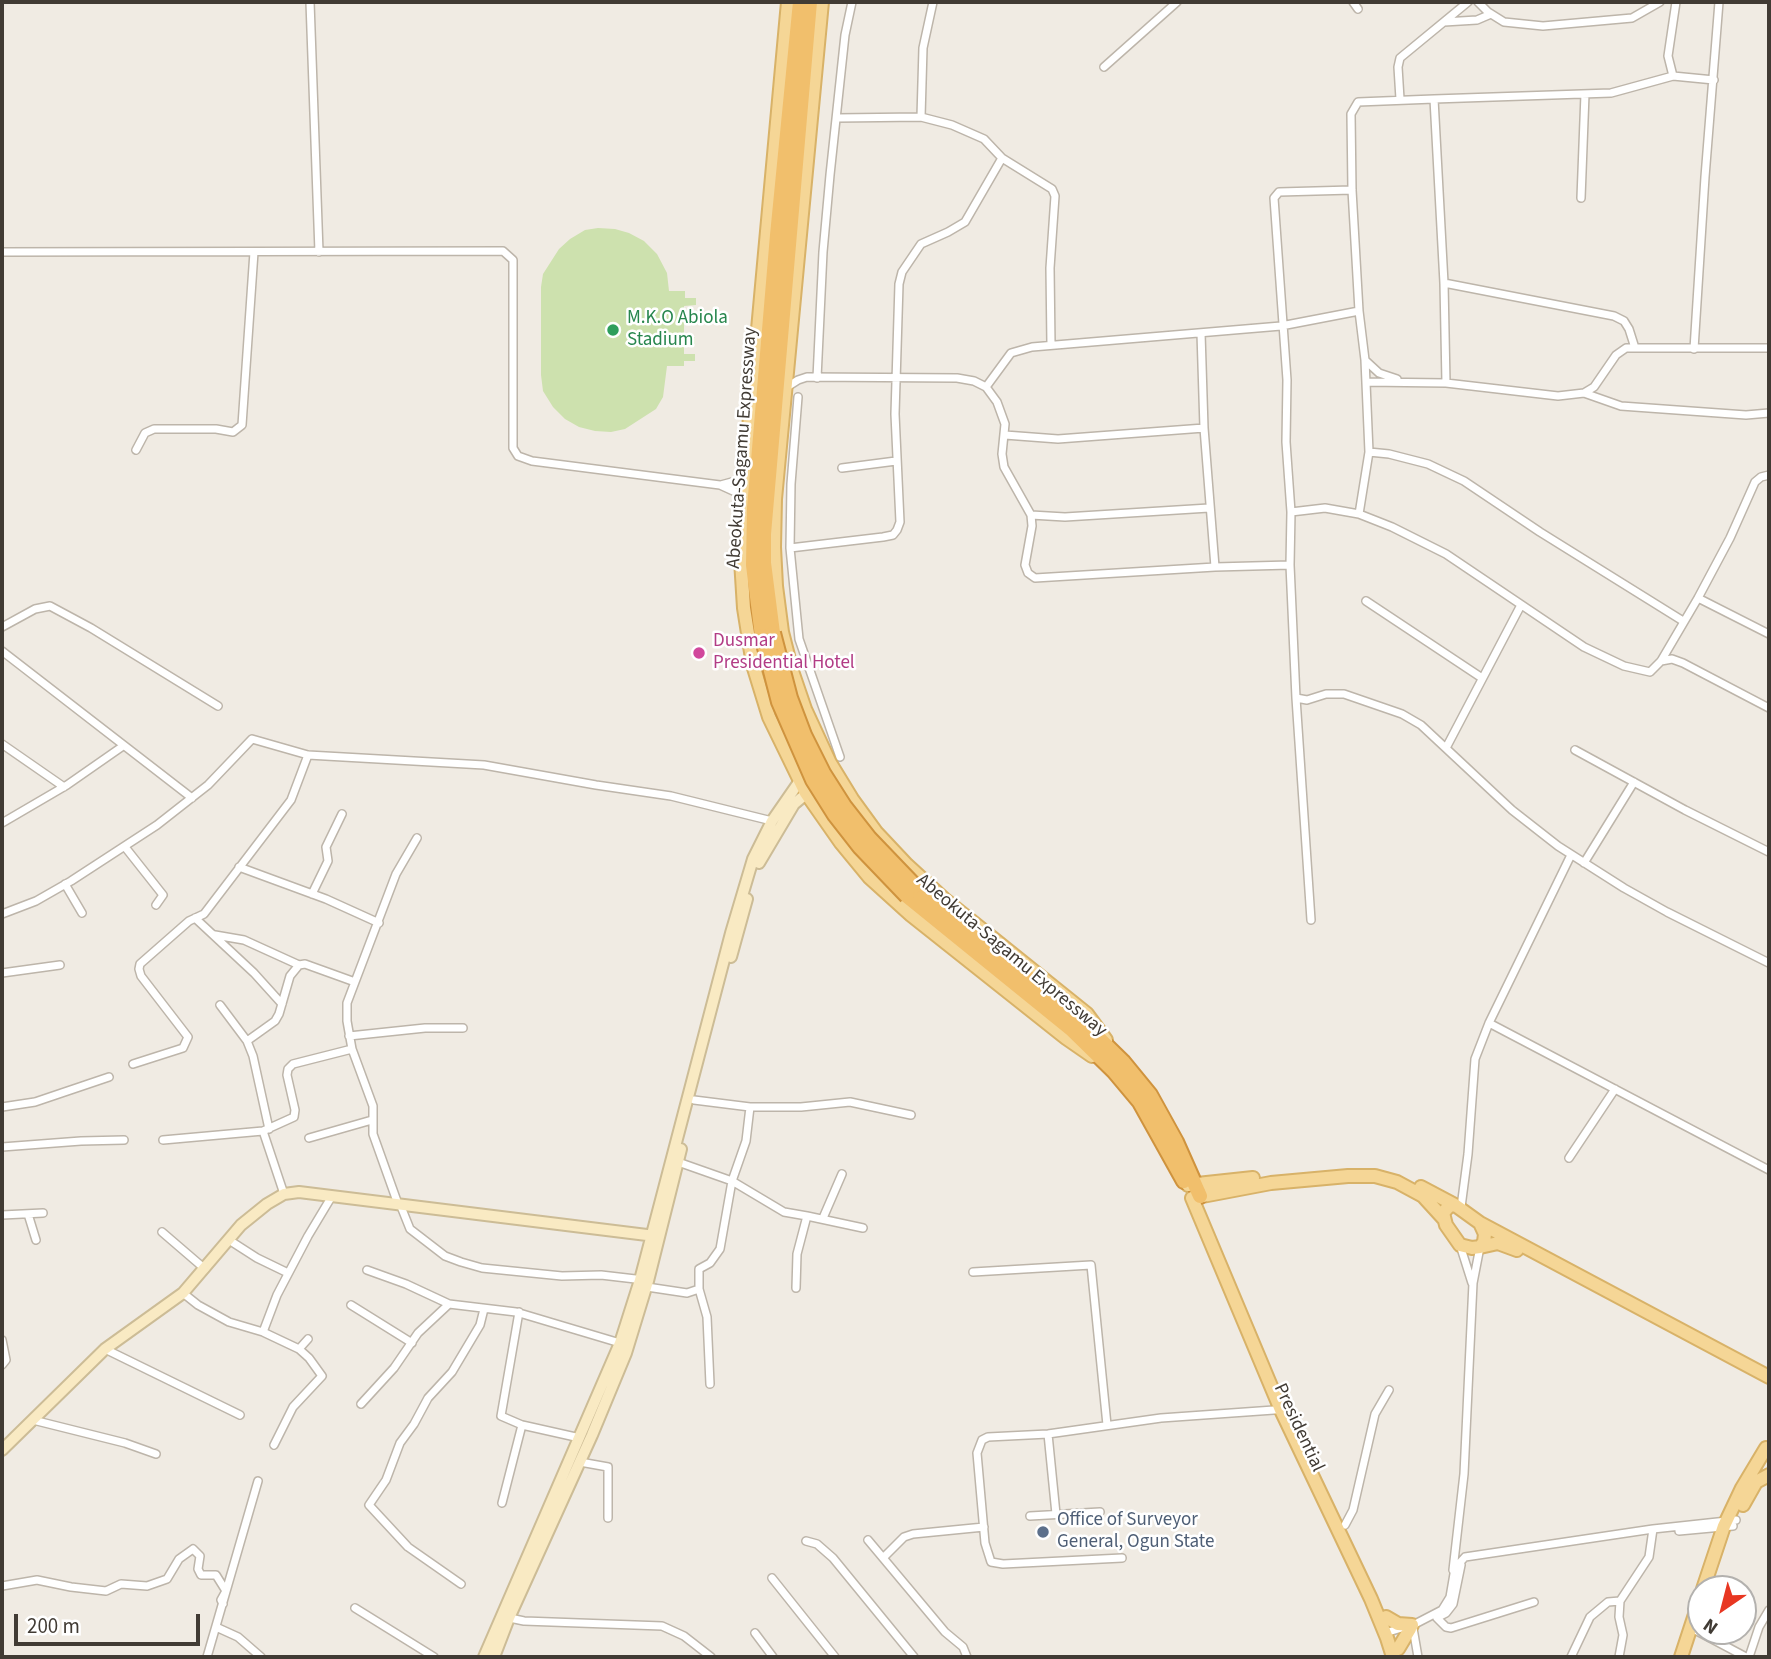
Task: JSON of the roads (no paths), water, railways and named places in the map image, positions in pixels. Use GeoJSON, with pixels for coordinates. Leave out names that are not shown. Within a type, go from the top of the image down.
{"type":"FeatureCollection","features":[{"type":"Feature","properties":{"kind":"highway","name":"Abeokuta-Sagamu Expressway"},"geometry":{"type":"LineString","coordinates":[[793,128],[800,2]]}},
{"type":"Feature","properties":{"kind":"highway","name":"Abeokuta-Sagamu Expressway"},"geometry":{"type":"LineString","coordinates":[[810,2],[793,128],[753,534],[755,590],[767,634],[779,702],[813,780],[860,847],[1071,1029],[1119,1066],[1194,1191]]}},
{"type":"Feature","properties":{"kind":"main road"},"geometry":{"type":"LineString","coordinates":[[788,2],[793,128],[787,365],[775,499],[774,547],[782,632],[792,671],[805,709],[876,832],[944,898],[1087,1014],[1119,1066]]}},
{"type":"Feature","properties":{"kind":"main road"},"geometry":{"type":"LineString","coordinates":[[822,2],[793,128],[743,480],[741,560],[744,608],[753,665],[769,718],[802,787],[841,843],[869,877],[911,915],[1066,1038],[1119,1066]]}},
{"type":"Feature","properties":{"kind":"main road"},"geometry":{"type":"LineString","coordinates":[[485,1657],[580,1462],[626,1353],[738,908],[753,859],[772,821],[802,787],[835,765]]}},
{"type":"Feature","properties":{"kind":"main road"},"geometry":{"type":"LineString","coordinates":[[655,1236],[678,1162],[728,969],[760,861],[802,787]]}},
{"type":"Feature","properties":{"kind":"main road"},"geometry":{"type":"LineString","coordinates":[[1194,1191],[1364,1167],[1397,1175],[1458,1206],[1480,1223],[1769,1377]]}},
{"type":"Feature","properties":{"kind":"main road"},"geometry":{"type":"LineString","coordinates":[[1194,1191],[1348,1176],[1375,1176],[1397,1182],[1423,1196],[1444,1219],[1460,1245],[1472,1248],[1498,1243],[1518,1250],[1769,1384]]}},
{"type":"Feature","properties":{"kind":"main road"},"geometry":{"type":"LineString","coordinates":[[1194,1191],[1285,1409],[1390,1634]]}},
{"type":"Feature","properties":{"kind":"main road"},"geometry":{"type":"LineString","coordinates":[[2,1450],[105,1349],[183,1293],[251,1216],[284,1194],[299,1192],[655,1236]]}},
{"type":"Feature","properties":{"kind":"main road"},"geometry":{"type":"LineString","coordinates":[[1444,1219],[1446,1209],[1458,1206]]}},
{"type":"Feature","properties":{"kind":"main road"},"geometry":{"type":"LineString","coordinates":[[1480,1223],[1485,1234],[1480,1247]]}},
{"type":"Feature","properties":{"kind":"main road"},"geometry":{"type":"LineString","coordinates":[[494,1657],[505,1617],[645,1283]]}},
{"type":"Feature","properties":{"kind":"main road","name":"Presidential"},"geometry":{"type":"LineString","coordinates":[[1285,1409],[1345,1525],[1386,1617],[1397,1654]]}},
{"type":"Feature","properties":{"kind":"main road"},"geometry":{"type":"LineString","coordinates":[[1713,1575],[1742,1488],[1768,1447]]}},
{"type":"Feature","properties":{"kind":"main road"},"geometry":{"type":"LineString","coordinates":[[1709,1575],[1730,1523],[1756,1482],[1769,1475]]}},
{"type":"Feature","properties":{"kind":"main road"},"geometry":{"type":"LineString","coordinates":[[1386,1617],[1398,1624],[1412,1627],[1397,1654]]}},
{"type":"Feature","properties":{"kind":"street"},"geometry":{"type":"LineString","coordinates":[[310,2],[319,252]]}},
{"type":"Feature","properties":{"kind":"street"},"geometry":{"type":"LineString","coordinates":[[817,378],[823,252],[845,36],[852,2]]}},
{"type":"Feature","properties":{"kind":"street"},"geometry":{"type":"LineString","coordinates":[[921,117],[923,48],[933,2]]}},
{"type":"Feature","properties":{"kind":"street"},"geometry":{"type":"LineString","coordinates":[[1104,67],[1177,2]]}},
{"type":"Feature","properties":{"kind":"street"},"geometry":{"type":"LineString","coordinates":[[1353,2],[1358,9]]}},
{"type":"Feature","properties":{"kind":"street"},"geometry":{"type":"LineString","coordinates":[[1399,99],[1400,58],[1468,2]]}},
{"type":"Feature","properties":{"kind":"street"},"geometry":{"type":"LineString","coordinates":[[1478,2],[1504,22],[1543,26],[1632,18],[1660,2]]}},
{"type":"Feature","properties":{"kind":"street"},"geometry":{"type":"LineString","coordinates":[[1673,76],[1668,56],[1676,2]]}},
{"type":"Feature","properties":{"kind":"street"},"geometry":{"type":"LineString","coordinates":[[1694,349],[1719,2]]}},
{"type":"Feature","properties":{"kind":"street"},"geometry":{"type":"LineString","coordinates":[[1443,22],[1477,20],[1491,14]]}},
{"type":"Feature","properties":{"kind":"street"},"geometry":{"type":"LineString","coordinates":[[1359,514],[1369,452],[1352,190],[1352,109],[1358,102],[1611,93],[1673,76],[1714,79]]}},
{"type":"Feature","properties":{"kind":"street"},"geometry":{"type":"LineString","coordinates":[[1581,198],[1585,94]]}},
{"type":"Feature","properties":{"kind":"street"},"geometry":{"type":"LineString","coordinates":[[1434,99],[1444,283],[1446,383]]}},
{"type":"Feature","properties":{"kind":"street"},"geometry":{"type":"LineString","coordinates":[[838,118],[921,117],[969,131],[984,139],[1002,158],[1052,188],[1055,196],[1050,268],[1051,345]]}},
{"type":"Feature","properties":{"kind":"street"},"geometry":{"type":"LineString","coordinates":[[790,548],[893,535],[900,522],[896,461],[896,377],[899,284],[902,272],[921,243],[965,222],[1002,158]]}},
{"type":"Feature","properties":{"kind":"street"},"geometry":{"type":"LineString","coordinates":[[1311,920],[1290,565],[1287,380],[1281,326],[1274,198],[1279,192],[1352,190]]}},
{"type":"Feature","properties":{"kind":"street"},"geometry":{"type":"LineString","coordinates":[[2,253],[503,251],[513,260],[513,448],[518,456],[532,461],[720,485],[742,495]]}},
{"type":"Feature","properties":{"kind":"street"},"geometry":{"type":"LineString","coordinates":[[136,450],[145,433],[154,429],[216,429],[233,432],[242,425],[254,252]]}},
{"type":"Feature","properties":{"kind":"street"},"geometry":{"type":"LineString","coordinates":[[1444,283],[1614,316],[1624,321],[1629,329],[1634,348]]}},
{"type":"Feature","properties":{"kind":"street"},"geometry":{"type":"LineString","coordinates":[[986,387],[1011,353],[1032,347],[1281,326],[1359,311]]}},
{"type":"Feature","properties":{"kind":"street"},"geometry":{"type":"LineString","coordinates":[[1201,333],[1204,428],[1215,567]]}},
{"type":"Feature","properties":{"kind":"street"},"geometry":{"type":"LineString","coordinates":[[1366,382],[1446,383],[1558,396],[1584,393],[1594,387],[1616,355],[1626,348],[1769,348]]}},
{"type":"Feature","properties":{"kind":"street"},"geometry":{"type":"LineString","coordinates":[[1365,360],[1379,373],[1411,384]]}},
{"type":"Feature","properties":{"kind":"street"},"geometry":{"type":"LineString","coordinates":[[787,365],[807,377],[957,378],[974,381],[986,387],[1003,414],[1004,467],[1031,515],[1032,526],[1025,565],[1028,573],[1035,578],[1290,565]]}},
{"type":"Feature","properties":{"kind":"street"},"geometry":{"type":"LineString","coordinates":[[784,390],[792,383],[807,377]]}},
{"type":"Feature","properties":{"kind":"street"},"geometry":{"type":"LineString","coordinates":[[1584,393],[1621,406],[1746,415],[1769,413]]}},
{"type":"Feature","properties":{"kind":"street"},"geometry":{"type":"LineString","coordinates":[[798,397],[791,484],[790,548],[799,639],[835,765]]}},
{"type":"Feature","properties":{"kind":"street"},"geometry":{"type":"LineString","coordinates":[[1005,435],[1058,439],[1204,428]]}},
{"type":"Feature","properties":{"kind":"street"},"geometry":{"type":"LineString","coordinates":[[1369,452],[1428,464],[1464,481],[1683,621]]}},
{"type":"Feature","properties":{"kind":"street"},"geometry":{"type":"LineString","coordinates":[[842,468],[896,461]]}},
{"type":"Feature","properties":{"kind":"street"},"geometry":{"type":"LineString","coordinates":[[1291,512],[1325,508],[1359,514],[1446,554],[1584,647],[1624,666],[1650,671],[1661,661],[1698,598],[1730,538],[1755,482],[1769,475]]}},
{"type":"Feature","properties":{"kind":"street"},"geometry":{"type":"LineString","coordinates":[[720,485],[743,480]]}},
{"type":"Feature","properties":{"kind":"street"},"geometry":{"type":"LineString","coordinates":[[1031,515],[1065,517],[1209,508]]}},
{"type":"Feature","properties":{"kind":"street"},"geometry":{"type":"LineString","coordinates":[[1698,598],[1769,634]]}},
{"type":"Feature","properties":{"kind":"street"},"geometry":{"type":"LineString","coordinates":[[1366,601],[1482,678]]}},
{"type":"Feature","properties":{"kind":"street"},"geometry":{"type":"LineString","coordinates":[[1446,748],[1521,605]]}},
{"type":"Feature","properties":{"kind":"street"},"geometry":{"type":"LineString","coordinates":[[2,627],[35,609],[50,606],[218,706]]}},
{"type":"Feature","properties":{"kind":"street"},"geometry":{"type":"LineString","coordinates":[[2,652],[192,798]]}},
{"type":"Feature","properties":{"kind":"street"},"geometry":{"type":"LineString","coordinates":[[1661,661],[1672,659],[1683,663],[1769,708]]}},
{"type":"Feature","properties":{"kind":"street"},"geometry":{"type":"LineString","coordinates":[[1296,698],[1307,699],[1336,693],[1359,698],[1402,714],[1422,725],[1522,818],[1571,855],[1667,912],[1769,963]]}},
{"type":"Feature","properties":{"kind":"street"},"geometry":{"type":"LineString","coordinates":[[2,914],[36,901],[125,847],[208,785],[252,739],[308,755],[484,765],[671,796],[772,821]]}},
{"type":"Feature","properties":{"kind":"street"},"geometry":{"type":"LineString","coordinates":[[2,744],[64,787]]}},
{"type":"Feature","properties":{"kind":"street"},"geometry":{"type":"LineString","coordinates":[[2,823],[64,787],[123,746]]}},
{"type":"Feature","properties":{"kind":"street"},"geometry":{"type":"LineString","coordinates":[[1575,750],[1769,852]]}},
{"type":"Feature","properties":{"kind":"street"},"geometry":{"type":"LineString","coordinates":[[133,1064],[183,1048],[188,1037],[141,976],[140,964],[178,930],[204,914],[291,800],[308,755]]}},
{"type":"Feature","properties":{"kind":"street"},"geometry":{"type":"LineString","coordinates":[[1584,863],[1634,782]]}},
{"type":"Feature","properties":{"kind":"street"},"geometry":{"type":"LineString","coordinates":[[312,894],[328,861],[326,847],[342,814]]}},
{"type":"Feature","properties":{"kind":"street"},"geometry":{"type":"LineString","coordinates":[[417,838],[396,874],[347,1003],[352,1049],[373,1106],[373,1134],[381,1162],[410,1229],[445,1256],[482,1268],[562,1276],[609,1276],[687,1293],[699,1289]]}},
{"type":"Feature","properties":{"kind":"street"},"geometry":{"type":"LineString","coordinates":[[125,847],[163,895],[156,905]]}},
{"type":"Feature","properties":{"kind":"street"},"geometry":{"type":"LineString","coordinates":[[1458,1206],[1468,1154],[1475,1059],[1489,1023],[1571,855]]}},
{"type":"Feature","properties":{"kind":"street"},"geometry":{"type":"LineString","coordinates":[[239,867],[379,923]]}},
{"type":"Feature","properties":{"kind":"street"},"geometry":{"type":"LineString","coordinates":[[65,884],[82,913]]}},
{"type":"Feature","properties":{"kind":"street"},"geometry":{"type":"LineString","coordinates":[[195,918],[254,973],[282,1004]]}},
{"type":"Feature","properties":{"kind":"street"},"geometry":{"type":"LineString","coordinates":[[214,935],[244,940],[299,965],[306,964],[355,982]]}},
{"type":"Feature","properties":{"kind":"street"},"geometry":{"type":"LineString","coordinates":[[2,973],[60,965]]}},
{"type":"Feature","properties":{"kind":"street"},"geometry":{"type":"LineString","coordinates":[[247,1041],[275,1021],[290,976],[299,965]]}},
{"type":"Feature","properties":{"kind":"street"},"geometry":{"type":"LineString","coordinates":[[220,1005],[247,1041],[253,1056],[266,1130],[284,1194]]}},
{"type":"Feature","properties":{"kind":"street"},"geometry":{"type":"LineString","coordinates":[[1489,1023],[1769,1170]]}},
{"type":"Feature","properties":{"kind":"street"},"geometry":{"type":"LineString","coordinates":[[349,1036],[433,1027],[463,1028]]}},
{"type":"Feature","properties":{"kind":"street"},"geometry":{"type":"LineString","coordinates":[[163,1140],[266,1130],[294,1117],[288,1069],[293,1064],[352,1049]]}},
{"type":"Feature","properties":{"kind":"street"},"geometry":{"type":"LineString","coordinates":[[2,1107],[34,1101],[109,1077]]}},
{"type":"Feature","properties":{"kind":"street"},"geometry":{"type":"LineString","coordinates":[[1569,1158],[1615,1089]]}},
{"type":"Feature","properties":{"kind":"street"},"geometry":{"type":"LineString","coordinates":[[694,1100],[750,1107],[813,1106],[850,1102],[911,1115]]}},
{"type":"Feature","properties":{"kind":"street"},"geometry":{"type":"LineString","coordinates":[[710,1384],[707,1317],[699,1289],[699,1269],[710,1263],[720,1249],[733,1181],[746,1142],[750,1107]]}},
{"type":"Feature","properties":{"kind":"street"},"geometry":{"type":"LineString","coordinates":[[309,1138],[372,1120]]}},
{"type":"Feature","properties":{"kind":"street"},"geometry":{"type":"LineString","coordinates":[[2,1147],[124,1140]]}},
{"type":"Feature","properties":{"kind":"street"},"geometry":{"type":"LineString","coordinates":[[678,1162],[733,1181],[784,1212],[863,1228]]}},
{"type":"Feature","properties":{"kind":"street"},"geometry":{"type":"LineString","coordinates":[[822,1218],[842,1174]]}},
{"type":"Feature","properties":{"kind":"street"},"geometry":{"type":"LineString","coordinates":[[263,1332],[272,1305],[288,1273],[332,1196]]}},
{"type":"Feature","properties":{"kind":"street"},"geometry":{"type":"LineString","coordinates":[[2,1215],[43,1213]]}},
{"type":"Feature","properties":{"kind":"street"},"geometry":{"type":"LineString","coordinates":[[29,1214],[36,1240]]}},
{"type":"Feature","properties":{"kind":"street"},"geometry":{"type":"LineString","coordinates":[[796,1288],[797,1254],[807,1216]]}},
{"type":"Feature","properties":{"kind":"street"},"geometry":{"type":"LineString","coordinates":[[162,1232],[205,1269]]}},
{"type":"Feature","properties":{"kind":"street"},"geometry":{"type":"LineString","coordinates":[[229,1240],[288,1273]]}},
{"type":"Feature","properties":{"kind":"street"},"geometry":{"type":"LineString","coordinates":[[1460,1245],[1472,1283]]}},
{"type":"Feature","properties":{"kind":"street"},"geometry":{"type":"LineString","coordinates":[[1412,1627],[1442,1610],[1450,1597],[1464,1474],[1472,1283],[1480,1247]]}},
{"type":"Feature","properties":{"kind":"street"},"geometry":{"type":"LineString","coordinates":[[973,1272],[1091,1265],[1107,1425]]}},
{"type":"Feature","properties":{"kind":"street"},"geometry":{"type":"LineString","coordinates":[[367,1270],[449,1304],[519,1312],[620,1343]]}},
{"type":"Feature","properties":{"kind":"street"},"geometry":{"type":"LineString","coordinates":[[183,1293],[212,1313],[299,1349],[322,1376],[293,1407],[274,1445]]}},
{"type":"Feature","properties":{"kind":"street"},"geometry":{"type":"LineString","coordinates":[[361,1404],[394,1368],[418,1333],[449,1304]]}},
{"type":"Feature","properties":{"kind":"street"},"geometry":{"type":"LineString","coordinates":[[351,1305],[412,1343]]}},
{"type":"Feature","properties":{"kind":"street"},"geometry":{"type":"LineString","coordinates":[[461,1584],[408,1547],[369,1505],[386,1480],[400,1443],[428,1398],[452,1372],[480,1325],[484,1309]]}},
{"type":"Feature","properties":{"kind":"street"},"geometry":{"type":"LineString","coordinates":[[519,1312],[500,1414],[503,1418],[523,1425],[580,1438]]}},
{"type":"Feature","properties":{"kind":"street"},"geometry":{"type":"LineString","coordinates":[[299,1349],[308,1339]]}},
{"type":"Feature","properties":{"kind":"street"},"geometry":{"type":"LineString","coordinates":[[2,1340],[6,1360],[2,1365]]}},
{"type":"Feature","properties":{"kind":"street"},"geometry":{"type":"LineString","coordinates":[[105,1349],[240,1415]]}},
{"type":"Feature","properties":{"kind":"street"},"geometry":{"type":"LineString","coordinates":[[1345,1525],[1353,1510],[1375,1414],[1389,1390]]}},
{"type":"Feature","properties":{"kind":"street"},"geometry":{"type":"LineString","coordinates":[[1122,1558],[1003,1564],[991,1562],[984,1527],[979,1443],[988,1437],[1048,1434],[1161,1418],[1285,1409]]}},
{"type":"Feature","properties":{"kind":"street"},"geometry":{"type":"LineString","coordinates":[[33,1420],[125,1443],[156,1454]]}},
{"type":"Feature","properties":{"kind":"street"},"geometry":{"type":"LineString","coordinates":[[502,1503],[523,1425]]}},
{"type":"Feature","properties":{"kind":"street"},"geometry":{"type":"LineString","coordinates":[[1048,1434],[1056,1514]]}},
{"type":"Feature","properties":{"kind":"street"},"geometry":{"type":"LineString","coordinates":[[580,1462],[608,1467],[608,1518]]}},
{"type":"Feature","properties":{"kind":"street"},"geometry":{"type":"LineString","coordinates":[[207,1657],[258,1481]]}},
{"type":"Feature","properties":{"kind":"street"},"geometry":{"type":"LineString","coordinates":[[1030,1516],[1100,1512]]}},
{"type":"Feature","properties":{"kind":"street"},"geometry":{"type":"LineString","coordinates":[[1452,1574],[1460,1561],[1477,1554],[1730,1523]]}},
{"type":"Feature","properties":{"kind":"street"},"geometry":{"type":"LineString","coordinates":[[883,1558],[904,1537],[913,1534],[984,1527]]}},
{"type":"Feature","properties":{"kind":"street"},"geometry":{"type":"LineString","coordinates":[[1619,1657],[1623,1641],[1619,1617],[1620,1601],[1649,1557],[1653,1531]]}},
{"type":"Feature","properties":{"kind":"street"},"geometry":{"type":"LineString","coordinates":[[1390,1634],[1446,1613],[1453,1604],[1459,1571],[1462,1564],[1468,1560],[1653,1531]]}},
{"type":"Feature","properties":{"kind":"street"},"geometry":{"type":"LineString","coordinates":[[868,1540],[946,1632],[963,1647],[967,1657]]}},
{"type":"Feature","properties":{"kind":"street"},"geometry":{"type":"LineString","coordinates":[[806,1541],[817,1544],[833,1558],[914,1657]]}},
{"type":"Feature","properties":{"kind":"street"},"geometry":{"type":"LineString","coordinates":[[2,1586],[37,1580],[106,1591],[121,1584],[146,1586],[167,1579],[179,1559],[193,1549],[200,1556],[198,1569],[201,1575],[216,1576],[226,1591],[221,1600],[223,1604]]}},
{"type":"Feature","properties":{"kind":"street"},"geometry":{"type":"LineString","coordinates":[[772,1578],[835,1657]]}},
{"type":"Feature","properties":{"kind":"street"},"geometry":{"type":"LineString","coordinates":[[1571,1657],[1590,1617],[1608,1602],[1620,1601]]}},
{"type":"Feature","properties":{"kind":"street"},"geometry":{"type":"LineString","coordinates":[[1437,1618],[1451,1628],[1534,1602]]}},
{"type":"Feature","properties":{"kind":"street"},"geometry":{"type":"LineString","coordinates":[[355,1608],[433,1657]]}},
{"type":"Feature","properties":{"kind":"street"},"geometry":{"type":"LineString","coordinates":[[1724,1645],[1748,1657],[1759,1627],[1769,1610]]}},
{"type":"Feature","properties":{"kind":"street"},"geometry":{"type":"LineString","coordinates":[[505,1617],[662,1626],[672,1629],[711,1657]]}},
{"type":"Feature","properties":{"kind":"street"},"geometry":{"type":"LineString","coordinates":[[216,1627],[238,1637],[261,1657]]}},
{"type":"Feature","properties":{"kind":"street"},"geometry":{"type":"LineString","coordinates":[[1412,1627],[1418,1657]]}},
{"type":"Feature","properties":{"kind":"street"},"geometry":{"type":"LineString","coordinates":[[755,1633],[773,1657]]}},
{"type":"Feature","properties":{"kind":"place","name":"M.K.O Abiola Stadium"},"geometry":{"type":"Point","coordinates":[613,330]}},
{"type":"Feature","properties":{"kind":"place","name":"Dusmar Presidential Hotel"},"geometry":{"type":"Point","coordinates":[699,653]}},
{"type":"Feature","properties":{"kind":"place","name":"Office of Surveyor General, Ogun State"},"geometry":{"type":"Point","coordinates":[1043,1532]}}]}
